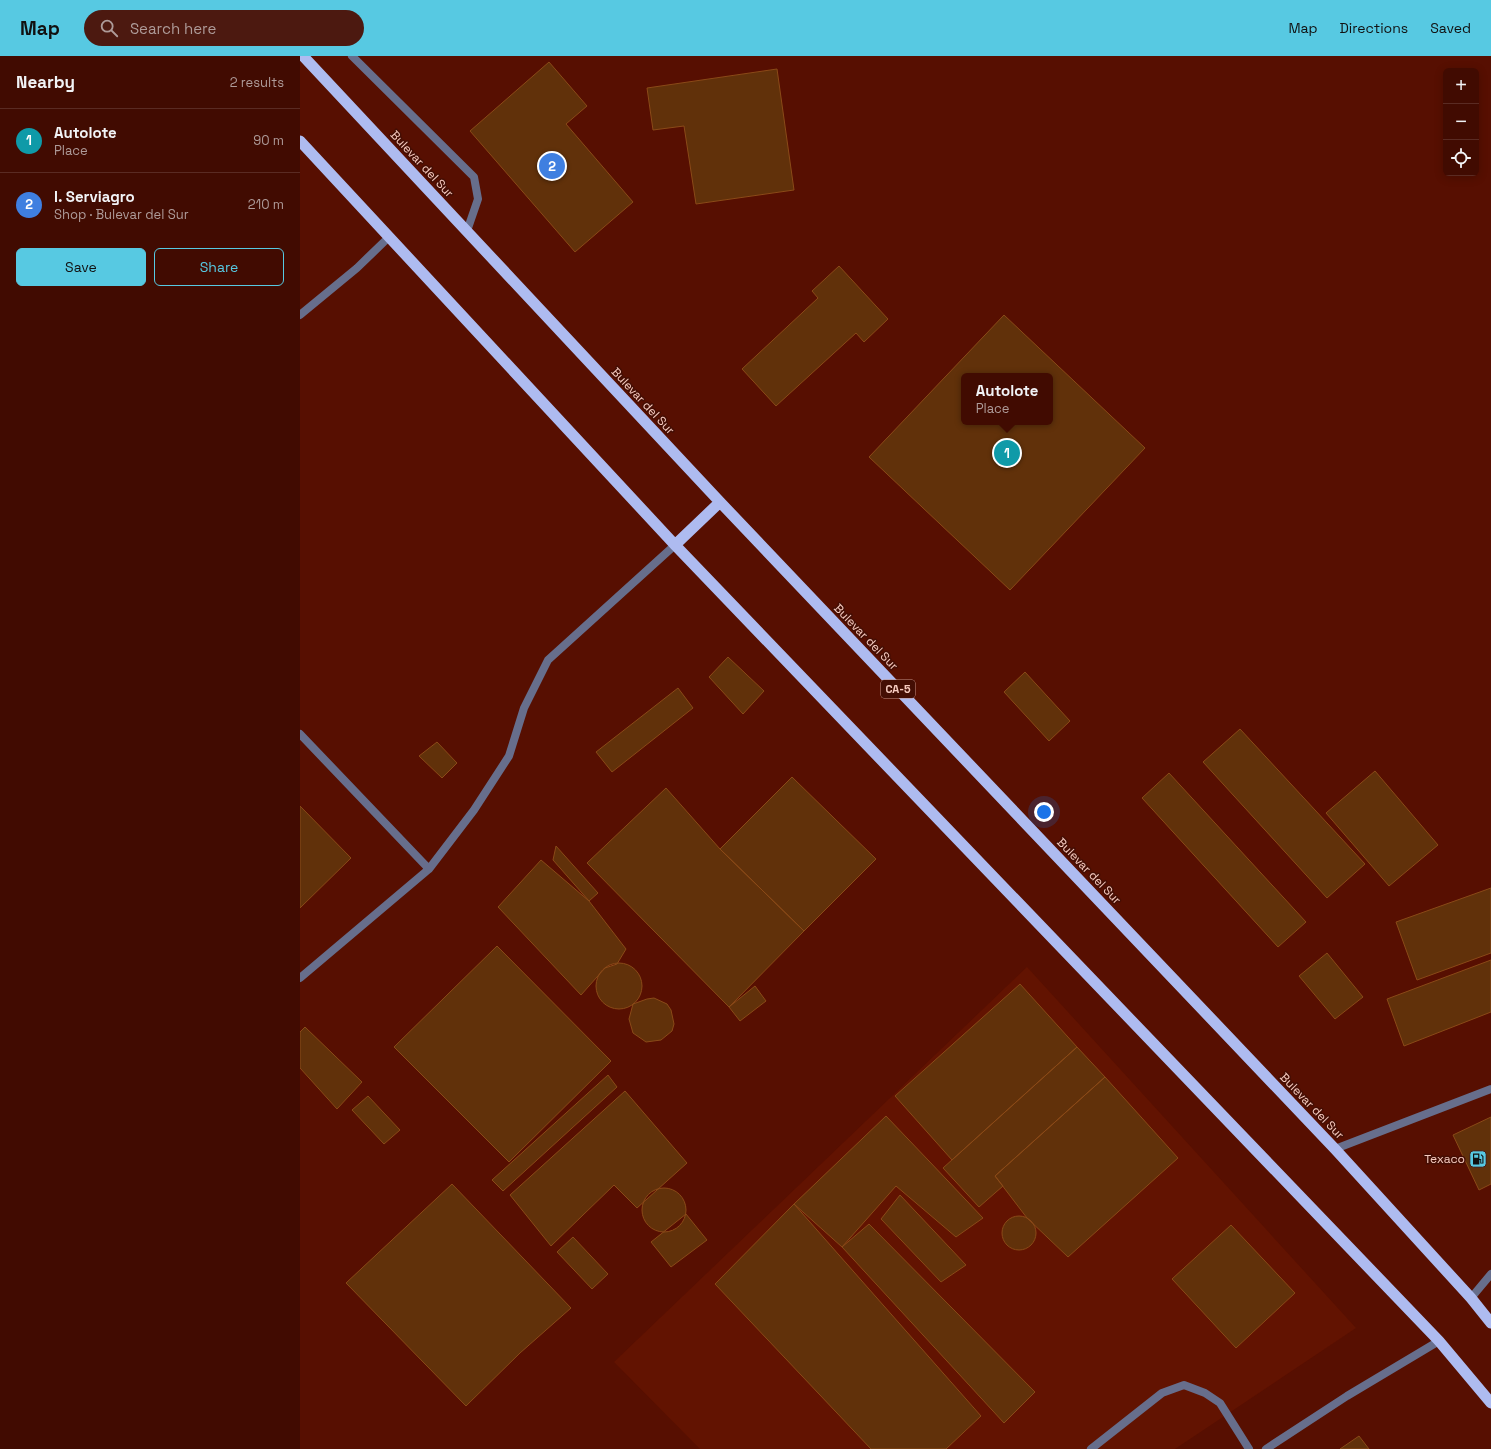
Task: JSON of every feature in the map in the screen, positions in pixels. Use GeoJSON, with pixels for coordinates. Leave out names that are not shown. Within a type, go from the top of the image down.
{"type":"FeatureCollection","features":[{"type":"Feature","properties":{"kind":"highway","name":"Bulevar del Sur"},"geometry":{"type":"LineString","coordinates":[[303,56],[720,502],[1335,1149],[1471,1298],[1491,1323]]}},
{"type":"Feature","properties":{"kind":"highway"},"geometry":{"type":"LineString","coordinates":[[300,141],[675,545],[1439,1340],[1491,1403]]}},
{"type":"Feature","properties":{"kind":"highway"},"geometry":{"type":"LineString","coordinates":[[675,545],[720,502]]}},
{"type":"Feature","properties":{"kind":"street"},"geometry":{"type":"LineString","coordinates":[[352,56],[474,177],[478,199],[467,231]]}},
{"type":"Feature","properties":{"kind":"street"},"geometry":{"type":"LineString","coordinates":[[300,315],[356,268],[389,237]]}},
{"type":"Feature","properties":{"kind":"street"},"geometry":{"type":"LineString","coordinates":[[300,978],[429,869],[474,810],[509,756],[524,708],[548,660],[675,545]]}},
{"type":"Feature","properties":{"kind":"street"},"geometry":{"type":"LineString","coordinates":[[300,734],[429,869]]}},
{"type":"Feature","properties":{"kind":"street"},"geometry":{"type":"LineString","coordinates":[[1335,1149],[1491,1089]]}},
{"type":"Feature","properties":{"kind":"street"},"geometry":{"type":"LineString","coordinates":[[1471,1298],[1491,1274]]}},
{"type":"Feature","properties":{"kind":"street"},"geometry":{"type":"LineString","coordinates":[[1266,1449],[1347,1396],[1439,1340]]}},
{"type":"Feature","properties":{"kind":"street"},"geometry":{"type":"LineString","coordinates":[[1091,1449],[1162,1393],[1184,1385],[1206,1393],[1220,1403],[1250,1449]]}},
{"type":"Feature","properties":{"kind":"shaded area"},"geometry":{"type":"Polygon","coordinates":[[[1027,967],[1356,1328],[1175,1449],[700,1449],[614,1362],[1027,967]]]}},
{"type":"Feature","properties":{"kind":"building"},"geometry":{"type":"Polygon","coordinates":[[[549,62],[587,106],[566,124],[633,202],[575,252],[470,131],[549,62]]]}},
{"type":"Feature","properties":{"kind":"building"},"geometry":{"type":"Polygon","coordinates":[[[777,69],[794,190],[696,204],[684,126],[653,130],[647,88],[777,69]]]}},
{"type":"Feature","properties":{"kind":"building"},"geometry":{"type":"Polygon","coordinates":[[[839,266],[888,319],[864,342],[856,333],[776,406],[742,369],[818,298],[812,291],[839,266]]]}},
{"type":"Feature","properties":{"kind":"building"},"geometry":{"type":"Polygon","coordinates":[[[1004,315],[1145,448],[1010,590],[869,457],[1004,315]]]}},
{"type":"Feature","properties":{"kind":"building"},"geometry":{"type":"Polygon","coordinates":[[[728,657],[764,691],[743,714],[709,677],[728,657]]]}},
{"type":"Feature","properties":{"kind":"building"},"geometry":{"type":"Polygon","coordinates":[[[1025,672],[1070,721],[1049,741],[1004,692],[1025,672]]]}},
{"type":"Feature","properties":{"kind":"building"},"geometry":{"type":"Polygon","coordinates":[[[678,688],[693,708],[612,772],[596,752],[678,688]]]}},
{"type":"Feature","properties":{"kind":"building"},"geometry":{"type":"Polygon","coordinates":[[[1240,729],[1365,864],[1327,898],[1203,762],[1240,729]]]}},
{"type":"Feature","properties":{"kind":"building"},"geometry":{"type":"Polygon","coordinates":[[[437,742],[457,763],[442,778],[419,756],[437,742]]]}},
{"type":"Feature","properties":{"kind":"building"},"geometry":{"type":"Polygon","coordinates":[[[1375,771],[1438,845],[1389,886],[1326,813],[1375,771]]]}},
{"type":"Feature","properties":{"kind":"building"},"geometry":{"type":"Polygon","coordinates":[[[1169,773],[1306,922],[1278,947],[1142,798],[1169,773]]]}},
{"type":"Feature","properties":{"kind":"building"},"geometry":{"type":"Polygon","coordinates":[[[792,777],[876,859],[804,931],[720,849],[792,777]]]}},
{"type":"Feature","properties":{"kind":"building"},"geometry":{"type":"Polygon","coordinates":[[[666,788],[720,849],[804,931],[729,1007],[587,863],[666,788]]]}},
{"type":"Feature","properties":{"kind":"building"},"geometry":{"type":"Polygon","coordinates":[[[300,806],[351,858],[300,908],[300,806]]]}},
{"type":"Feature","properties":{"kind":"building"},"geometry":{"type":"Polygon","coordinates":[[[556,846],[598,893],[589,901],[553,860],[556,846]]]}},
{"type":"Feature","properties":{"kind":"building"},"geometry":{"type":"Polygon","coordinates":[[[541,860],[589,901],[626,949],[617,964],[605,968],[581,995],[498,907],[541,860]]]}},
{"type":"Feature","properties":{"kind":"building"},"geometry":{"type":"Polygon","coordinates":[[[1491,888],[1491,953],[1417,980],[1396,922],[1491,888]]]}},
{"type":"Feature","properties":{"kind":"building"},"geometry":{"type":"Polygon","coordinates":[[[497,946],[611,1061],[509,1162],[394,1047],[497,946]]]}},
{"type":"Feature","properties":{"kind":"building"},"geometry":{"type":"Polygon","coordinates":[[[1327,953],[1363,997],[1335,1019],[1299,976],[1327,953]]]}},
{"type":"Feature","properties":{"kind":"building"},"geometry":{"type":"Polygon","coordinates":[[[1491,960],[1491,1012],[1404,1046],[1387,999],[1491,960]]]}},
{"type":"Feature","properties":{"kind":"building"},"geometry":{"type":"Polygon","coordinates":[[[619,963],[632,967],[638,973],[642,986],[638,999],[632,1005],[619,1009],[606,1005],[600,999],[596,986],[600,973],[606,967],[619,963]]]}},
{"type":"Feature","properties":{"kind":"building"},"geometry":{"type":"Polygon","coordinates":[[[1020,984],[1077,1047],[952,1160],[895,1096],[1020,984]]]}},
{"type":"Feature","properties":{"kind":"building"},"geometry":{"type":"Polygon","coordinates":[[[755,986],[766,1001],[740,1021],[729,1007],[755,986]]]}},
{"type":"Feature","properties":{"kind":"building"},"geometry":{"type":"Polygon","coordinates":[[[654,998],[667,1004],[671,1010],[674,1024],[672,1031],[661,1040],[646,1042],[633,1033],[629,1019],[633,1004],[654,998]]]}},
{"type":"Feature","properties":{"kind":"building"},"geometry":{"type":"Polygon","coordinates":[[[305,1027],[362,1082],[337,1109],[300,1068],[300,1032],[305,1027]]]}},
{"type":"Feature","properties":{"kind":"building"},"geometry":{"type":"Polygon","coordinates":[[[1077,1047],[1105,1077],[995,1176],[1003,1186],[979,1207],[943,1168],[1077,1047]]]}},
{"type":"Feature","properties":{"kind":"building"},"geometry":{"type":"Polygon","coordinates":[[[608,1075],[617,1087],[503,1191],[492,1180],[608,1075]]]}},
{"type":"Feature","properties":{"kind":"building"},"geometry":{"type":"Polygon","coordinates":[[[1105,1077],[1178,1158],[1068,1257],[1027,1218],[995,1176],[1105,1077]]]}},
{"type":"Feature","properties":{"kind":"building"},"geometry":{"type":"Polygon","coordinates":[[[625,1091],[687,1163],[637,1208],[614,1185],[551,1246],[510,1195],[625,1091]]]}},
{"type":"Feature","properties":{"kind":"building"},"geometry":{"type":"Polygon","coordinates":[[[368,1096],[400,1130],[384,1144],[352,1110],[368,1096]]]}},
{"type":"Feature","properties":{"kind":"building"},"geometry":{"type":"Polygon","coordinates":[[[886,1116],[983,1218],[956,1237],[896,1186],[842,1247],[794,1204],[886,1116]]]}},
{"type":"Feature","properties":{"kind":"building","name":"Texaco"},"geometry":{"type":"Polygon","coordinates":[[[1491,1117],[1491,1184],[1479,1190],[1453,1135],[1491,1117]]]}},
{"type":"Feature","properties":{"kind":"building"},"geometry":{"type":"Polygon","coordinates":[[[452,1184],[571,1308],[520,1353],[466,1406],[346,1283],[452,1184]]]}},
{"type":"Feature","properties":{"kind":"building"},"geometry":{"type":"Polygon","coordinates":[[[660,1188],[668,1188],[680,1194],[686,1206],[686,1214],[680,1226],[668,1232],[660,1232],[648,1226],[642,1214],[642,1206],[648,1194],[660,1188]]]}},
{"type":"Feature","properties":{"kind":"building"},"geometry":{"type":"Polygon","coordinates":[[[900,1195],[966,1265],[941,1282],[881,1219],[900,1195]]]}},
{"type":"Feature","properties":{"kind":"building"},"geometry":{"type":"Polygon","coordinates":[[[794,1204],[981,1416],[946,1449],[871,1449],[715,1284],[794,1204]]]}},
{"type":"Feature","properties":{"kind":"building"},"geometry":{"type":"Polygon","coordinates":[[[686,1214],[707,1240],[671,1267],[651,1242],[686,1214]]]}},
{"type":"Feature","properties":{"kind":"building"},"geometry":{"type":"Polygon","coordinates":[[[1016,1216],[1022,1216],[1031,1221],[1035,1227],[1035,1239],[1031,1245],[1022,1250],[1016,1250],[1007,1245],[1002,1236],[1002,1230],[1007,1221],[1016,1216]]]}},
{"type":"Feature","properties":{"kind":"building"},"geometry":{"type":"Polygon","coordinates":[[[869,1224],[1035,1392],[1004,1423],[842,1247],[869,1224]]]}},
{"type":"Feature","properties":{"kind":"building"},"geometry":{"type":"Polygon","coordinates":[[[1231,1225],[1295,1293],[1236,1348],[1172,1279],[1231,1225]]]}},
{"type":"Feature","properties":{"kind":"building"},"geometry":{"type":"Polygon","coordinates":[[[573,1237],[608,1274],[592,1289],[557,1252],[573,1237]]]}},
{"type":"Feature","properties":{"kind":"building"},"geometry":{"type":"Polygon","coordinates":[[[1359,1436],[1369,1449],[1340,1449],[1359,1436]]]}},
{"type":"Feature","properties":{"kind":"place","name":"I. Serviagro"},"geometry":{"type":"Point","coordinates":[552,166]}},
{"type":"Feature","properties":{"kind":"place","name":"Autolote"},"geometry":{"type":"Point","coordinates":[1007,453]}},
{"type":"Feature","properties":{"kind":"place","name":"Texaco"},"geometry":{"type":"Point","coordinates":[1478,1159]}}]}
